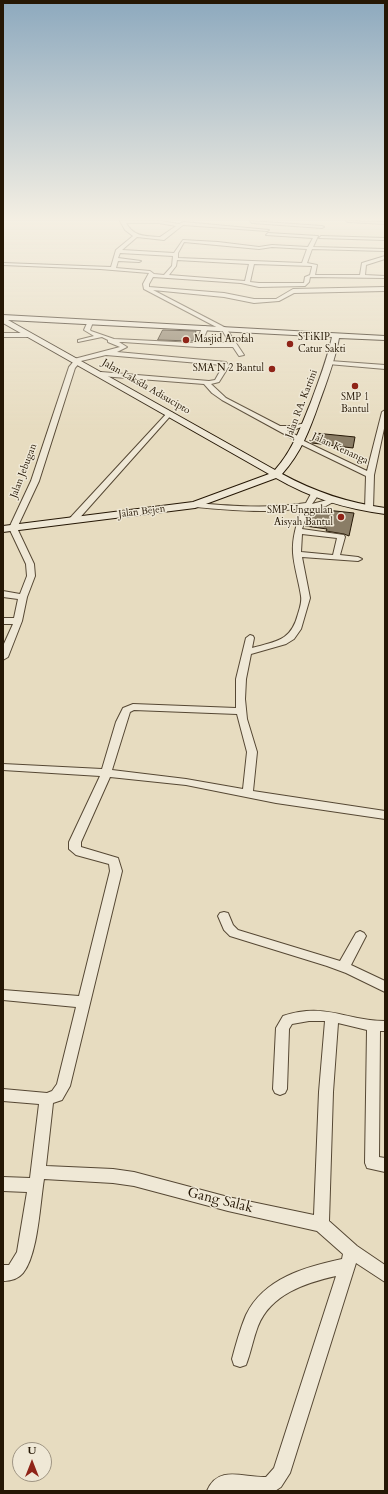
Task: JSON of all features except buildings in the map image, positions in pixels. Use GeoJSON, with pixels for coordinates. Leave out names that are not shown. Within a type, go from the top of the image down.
{"type":"FeatureCollection","features":[{"type":"Feature","properties":{"kind":"main road"},"geometry":{"type":"LineString","coordinates":[[3,316],[385,338]]}},
{"type":"Feature","properties":{"kind":"main road"},"geometry":{"type":"LineString","coordinates":[[12,324],[11,322],[13,320],[25,318]]}},
{"type":"Feature","properties":{"kind":"main road","name":"Jalan Laksda Adisucipto"},"geometry":{"type":"LineString","coordinates":[[3,320],[257,462],[276,475],[331,501],[369,509],[385,510]]}},
{"type":"Feature","properties":{"kind":"main road","name":"Jalan RA. Kartini"},"geometry":{"type":"LineString","coordinates":[[276,475],[289,460],[301,441],[330,363],[336,335]]}},
{"type":"Feature","properties":{"kind":"main road"},"geometry":{"type":"LineString","coordinates":[[257,462],[274,463],[289,460]]}},
{"type":"Feature","properties":{"kind":"main road","name":"Jalan Bejen"},"geometry":{"type":"LineString","coordinates":[[8,528],[195,505],[276,475]]}},
{"type":"Feature","properties":{"kind":"street"},"geometry":{"type":"LineString","coordinates":[[153,291],[224,329],[241,354]]}},
{"type":"Feature","properties":{"kind":"street"},"geometry":{"type":"LineString","coordinates":[[216,291],[224,295],[254,301],[268,301],[281,298],[293,291],[306,291]]}},
{"type":"Feature","properties":{"kind":"street"},"geometry":{"type":"LineString","coordinates":[[77,361],[122,349],[124,347],[110,341],[107,338],[94,336],[87,330],[90,322]]}},
{"type":"Feature","properties":{"kind":"street"},"geometry":{"type":"LineString","coordinates":[[200,344],[204,328]]}},
{"type":"Feature","properties":{"kind":"street"},"geometry":{"type":"LineString","coordinates":[[3,336],[29,334]]}},
{"type":"Feature","properties":{"kind":"street"},"geometry":{"type":"LineString","coordinates":[[80,341],[100,336]]}},
{"type":"Feature","properties":{"kind":"street"},"geometry":{"type":"LineString","coordinates":[[110,341],[123,340],[234,345]]}},
{"type":"Feature","properties":{"kind":"street"},"geometry":{"type":"LineString","coordinates":[[101,374],[206,383],[217,381],[226,364],[106,353]]}},
{"type":"Feature","properties":{"kind":"street","name":"Jalan Jebugan"},"geometry":{"type":"LineString","coordinates":[[8,528],[35,481],[72,367],[77,361]]}},
{"type":"Feature","properties":{"kind":"street"},"geometry":{"type":"LineString","coordinates":[[330,363],[385,367]]}},
{"type":"Feature","properties":{"kind":"street","name":"Jalan Kenanga"},"geometry":{"type":"LineString","coordinates":[[206,383],[214,392],[224,399],[301,441],[370,475]]}},
{"type":"Feature","properties":{"kind":"street"},"geometry":{"type":"LineString","coordinates":[[369,509],[370,475],[385,412]]}},
{"type":"Feature","properties":{"kind":"street"},"geometry":{"type":"LineString","coordinates":[[73,520],[170,413]]}},
{"type":"Feature","properties":{"kind":"street"},"geometry":{"type":"LineString","coordinates":[[278,428],[293,428],[308,424]]}},
{"type":"Feature","properties":{"kind":"street"},"geometry":{"type":"LineString","coordinates":[[39,440],[48,441]]}},
{"type":"Feature","properties":{"kind":"street"},"geometry":{"type":"LineString","coordinates":[[247,652],[283,642],[291,637],[297,629],[306,598],[297,554],[298,531],[306,506],[315,494]]}},
{"type":"Feature","properties":{"kind":"street"},"geometry":{"type":"LineString","coordinates":[[195,505],[268,510],[323,504],[331,501]]}},
{"type":"Feature","properties":{"kind":"street"},"geometry":{"type":"LineString","coordinates":[[3,657],[18,621],[23,597],[31,576],[30,564],[8,528]]}},
{"type":"Feature","properties":{"kind":"street"},"geometry":{"type":"LineString","coordinates":[[298,531],[341,537],[336,557]]}},
{"type":"Feature","properties":{"kind":"street"},"geometry":{"type":"LineString","coordinates":[[297,554],[358,559]]}},
{"type":"Feature","properties":{"kind":"street"},"geometry":{"type":"LineString","coordinates":[[3,594],[23,597]]}},
{"type":"Feature","properties":{"kind":"street"},"geometry":{"type":"LineString","coordinates":[[3,621],[18,621]]}},
{"type":"Feature","properties":{"kind":"street"},"geometry":{"type":"LineString","coordinates":[[248,793],[252,752],[241,711],[240,679],[250,638]]}},
{"type":"Feature","properties":{"kind":"street"},"geometry":{"type":"LineString","coordinates":[[3,1095],[47,1099],[57,1096],[63,1086],[116,867],[114,861],[76,850],[76,842],[106,773],[123,714],[129,708],[133,707],[241,711]]}},
{"type":"Feature","properties":{"kind":"street"},"geometry":{"type":"LineString","coordinates":[[3,767],[106,773],[186,782],[385,815]]}},
{"type":"Feature","properties":{"kind":"street"},"geometry":{"type":"LineString","coordinates":[[224,916],[228,927],[234,933],[342,967],[369,977],[385,987]]}},
{"type":"Feature","properties":{"kind":"street"},"geometry":{"type":"LineString","coordinates":[[342,967],[360,936]]}},
{"type":"Feature","properties":{"kind":"street"},"geometry":{"type":"LineString","coordinates":[[3,995],[83,1002]]}},
{"type":"Feature","properties":{"kind":"street"},"geometry":{"type":"LineString","coordinates":[[280,1089],[283,1028],[288,1020],[307,1014],[317,1014],[380,1026],[372,1163],[385,1165]]}},
{"type":"Feature","properties":{"kind":"street"},"geometry":{"type":"LineString","coordinates":[[321,1224],[326,1092],[332,1018]]}},
{"type":"Feature","properties":{"kind":"street"},"geometry":{"type":"LineString","coordinates":[[3,1273],[14,1272],[20,1266],[25,1253],[37,1179],[47,1099]]}},
{"type":"Feature","properties":{"kind":"street","name":"Gang Salak"},"geometry":{"type":"LineString","coordinates":[[3,1184],[37,1179],[113,1176],[134,1179],[228,1204],[321,1224],[349,1258],[385,1274]]}},
{"type":"Feature","properties":{"kind":"street"},"geometry":{"type":"LineString","coordinates":[[240,1359],[252,1320],[267,1300],[280,1288],[296,1279],[349,1258]]}},
{"type":"Feature","properties":{"kind":"street"},"geometry":{"type":"LineString","coordinates":[[216,1491],[224,1483],[234,1483],[250,1487],[262,1487],[273,1483],[281,1473],[349,1258]]}},
{"type":"Feature","properties":{"kind":"place","name":"Masjid Arofah"},"geometry":{"type":"Point","coordinates":[186,340]}},
{"type":"Feature","properties":{"kind":"place","name":"STiKIP Catur Sakti"},"geometry":{"type":"Point","coordinates":[290,344]}},
{"type":"Feature","properties":{"kind":"place","name":"SMA N 2 Bantul"},"geometry":{"type":"Point","coordinates":[272,369]}},
{"type":"Feature","properties":{"kind":"place","name":"SMP 1 Bantul"},"geometry":{"type":"Point","coordinates":[355,386]}},
{"type":"Feature","properties":{"kind":"place","name":"SMP Unggulan Aisyah Bantul"},"geometry":{"type":"Point","coordinates":[341,517]}}]}
